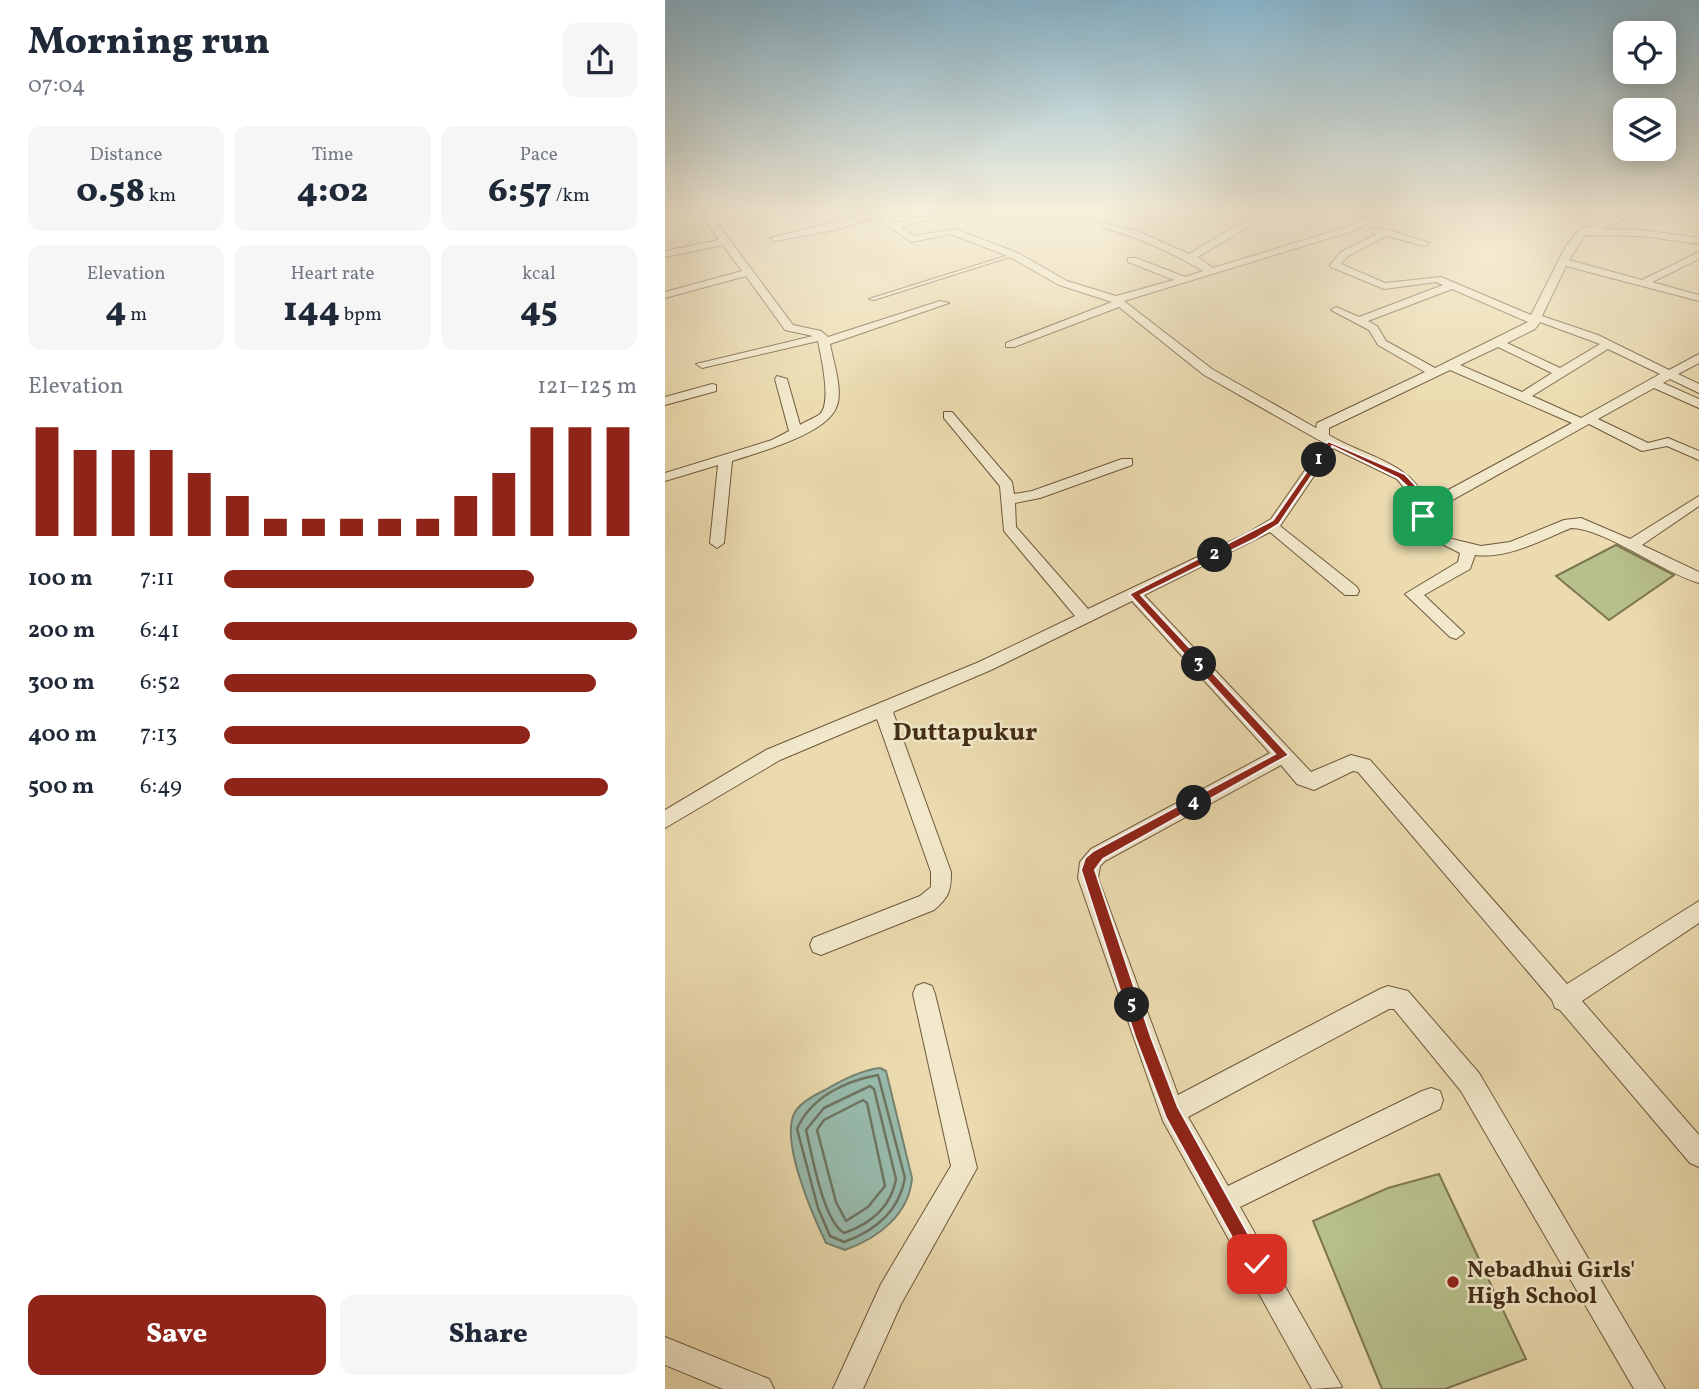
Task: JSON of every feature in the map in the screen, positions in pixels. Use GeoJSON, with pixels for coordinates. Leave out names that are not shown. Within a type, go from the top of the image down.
{"type":"FeatureCollection","features":[{"type":"Feature","properties":{"kind":"street"},"geometry":{"type":"LineString","coordinates":[[665,295],[739,275]]}},
{"type":"Feature","properties":{"kind":"street"},"geometry":{"type":"LineString","coordinates":[[665,477],[725,461],[796,434],[814,424],[831,407],[832,395],[823,340],[813,331],[789,328],[751,275]]}},
{"type":"Feature","properties":{"kind":"street"},"geometry":{"type":"LineString","coordinates":[[1049,275],[1063,283],[1117,301],[1215,376],[1327,440],[1402,476],[1417,492],[1427,531],[1447,544],[1468,552],[1496,551],[1570,523],[1592,527],[1699,578]]}},
{"type":"Feature","properties":{"kind":"street"},"geometry":{"type":"LineString","coordinates":[[1171,275],[1184,280]]}},
{"type":"Feature","properties":{"kind":"street"},"geometry":{"type":"LineString","coordinates":[[1010,345],[1117,301],[1202,275]]}},
{"type":"Feature","properties":{"kind":"street"},"geometry":{"type":"LineString","coordinates":[[1356,275],[1378,285],[1390,286],[1433,278],[1535,319],[1608,344],[1699,389]]}},
{"type":"Feature","properties":{"kind":"street"},"geometry":{"type":"LineString","coordinates":[[1327,440],[1322,426],[1330,420],[1500,344],[1531,327],[1558,275]]}},
{"type":"Feature","properties":{"kind":"street"},"geometry":{"type":"LineString","coordinates":[[1612,275],[1699,298]]}},
{"type":"Feature","properties":{"kind":"street"},"geometry":{"type":"LineString","coordinates":[[1643,283],[1655,275]]}},
{"type":"Feature","properties":{"kind":"street"},"geometry":{"type":"LineString","coordinates":[[1361,320],[1451,286]]}},
{"type":"Feature","properties":{"kind":"street"},"geometry":{"type":"LineString","coordinates":[[702,364],[823,340],[944,303]]}},
{"type":"Feature","properties":{"kind":"street"},"geometry":{"type":"LineString","coordinates":[[1336,310],[1361,320],[1376,331],[1382,342],[1435,373]]}},
{"type":"Feature","properties":{"kind":"street"},"geometry":{"type":"LineString","coordinates":[[1500,344],[1561,373]]}},
{"type":"Feature","properties":{"kind":"street"},"geometry":{"type":"LineString","coordinates":[[1525,395],[1608,344]]}},
{"type":"Feature","properties":{"kind":"street"},"geometry":{"type":"LineString","coordinates":[[1423,510],[1699,358]]}},
{"type":"Feature","properties":{"kind":"street"},"geometry":{"type":"LineString","coordinates":[[1452,366],[1647,448],[1668,442],[1699,456]]}},
{"type":"Feature","properties":{"kind":"street"},"geometry":{"type":"LineString","coordinates":[[781,379],[796,434]]}},
{"type":"Feature","properties":{"kind":"street"},"geometry":{"type":"LineString","coordinates":[[1654,383],[1699,404]]}},
{"type":"Feature","properties":{"kind":"street"},"geometry":{"type":"LineString","coordinates":[[665,401],[712,388]]}},
{"type":"Feature","properties":{"kind":"street"},"geometry":{"type":"LineString","coordinates":[[948,415],[1004,479],[1009,528],[1085,617]]}},
{"type":"Feature","properties":{"kind":"street"},"geometry":{"type":"LineString","coordinates":[[665,820],[773,755],[985,666],[1271,525],[1276,522],[1327,440]]}},
{"type":"Feature","properties":{"kind":"street"},"geometry":{"type":"LineString","coordinates":[[717,543],[725,461]]}},
{"type":"Feature","properties":{"kind":"street"},"geometry":{"type":"LineString","coordinates":[[1008,500],[1035,495],[1127,462]]}},
{"type":"Feature","properties":{"kind":"street"},"geometry":{"type":"LineString","coordinates":[[1630,546],[1699,500]]}},
{"type":"Feature","properties":{"kind":"street"},"geometry":{"type":"LineString","coordinates":[[1271,525],[1351,591]]}},
{"type":"Feature","properties":{"kind":"street"},"geometry":{"type":"LineString","coordinates":[[1456,633],[1413,594],[1465,565],[1468,552]]}},
{"type":"Feature","properties":{"kind":"street"},"geometry":{"type":"LineString","coordinates":[[1134,594],[1304,778],[1314,782],[1351,763],[1363,765],[1563,1000],[1699,1154]]}},
{"type":"Feature","properties":{"kind":"street"},"geometry":{"type":"LineString","coordinates":[[821,945],[927,903],[941,891],[941,872],[883,709]]}},
{"type":"Feature","properties":{"kind":"street"},"geometry":{"type":"LineString","coordinates":[[1283,755],[1090,862],[1089,878],[1172,1112],[1327,1387]]}},
{"type":"Feature","properties":{"kind":"street"},"geometry":{"type":"LineString","coordinates":[[1563,1000],[1699,911]]}},
{"type":"Feature","properties":{"kind":"street"},"geometry":{"type":"LineString","coordinates":[[848,1389],[891,1294],[964,1167],[924,994]]}},
{"type":"Feature","properties":{"kind":"street"},"geometry":{"type":"LineString","coordinates":[[1172,1112],[1388,997],[1400,999],[1470,1082],[1650,1389]]}},
{"type":"Feature","properties":{"kind":"street"},"geometry":{"type":"LineString","coordinates":[[1221,1203],[1431,1100]]}},
{"type":"Feature","properties":{"kind":"street"},"geometry":{"type":"LineString","coordinates":[[665,1351],[759,1389]]}},
{"type":"Feature","properties":{"kind":"lane"},"geometry":{"type":"LineString","coordinates":[[872,299],[950,275]]}},
{"type":"Feature","properties":{"kind":"green space"},"geometry":{"type":"Polygon","coordinates":[[[1616,545],[1674,575],[1609,620],[1556,576],[1616,545]]]}},
{"type":"Feature","properties":{"kind":"green space"},"geometry":{"type":"Polygon","coordinates":[[[1439,1174],[1526,1359],[1445,1389],[1382,1389],[1313,1221],[1388,1188],[1439,1174]]]}},
{"type":"Feature","properties":{"kind":"water"},"geometry":{"type":"Polygon","coordinates":[[[880,1068],[886,1071],[912,1178],[910,1191],[905,1203],[890,1223],[869,1239],[845,1250],[826,1243],[813,1215],[794,1158],[791,1124],[795,1112],[808,1099],[852,1076],[880,1068]]]}},
{"type":"Feature","properties":{"kind":"place","name":"Nebadhui Girls' High School"},"geometry":{"type":"Point","coordinates":[1453,1282]}},
{"type":"Feature","properties":{"kind":"district","name":"Duttapukur"},"geometry":{"type":"Point","coordinates":[965,731]}},
{"type":"Feature","properties":{"kind":"route"},"geometry":{"type":"LineString","coordinates":[[1257,1264],[1172,1112],[1143,1037],[1088,870],[1090,862],[1098,855],[1283,755],[1134,594],[1276,522],[1331,442],[1402,476],[1420,497],[1423,516]]}}]}
